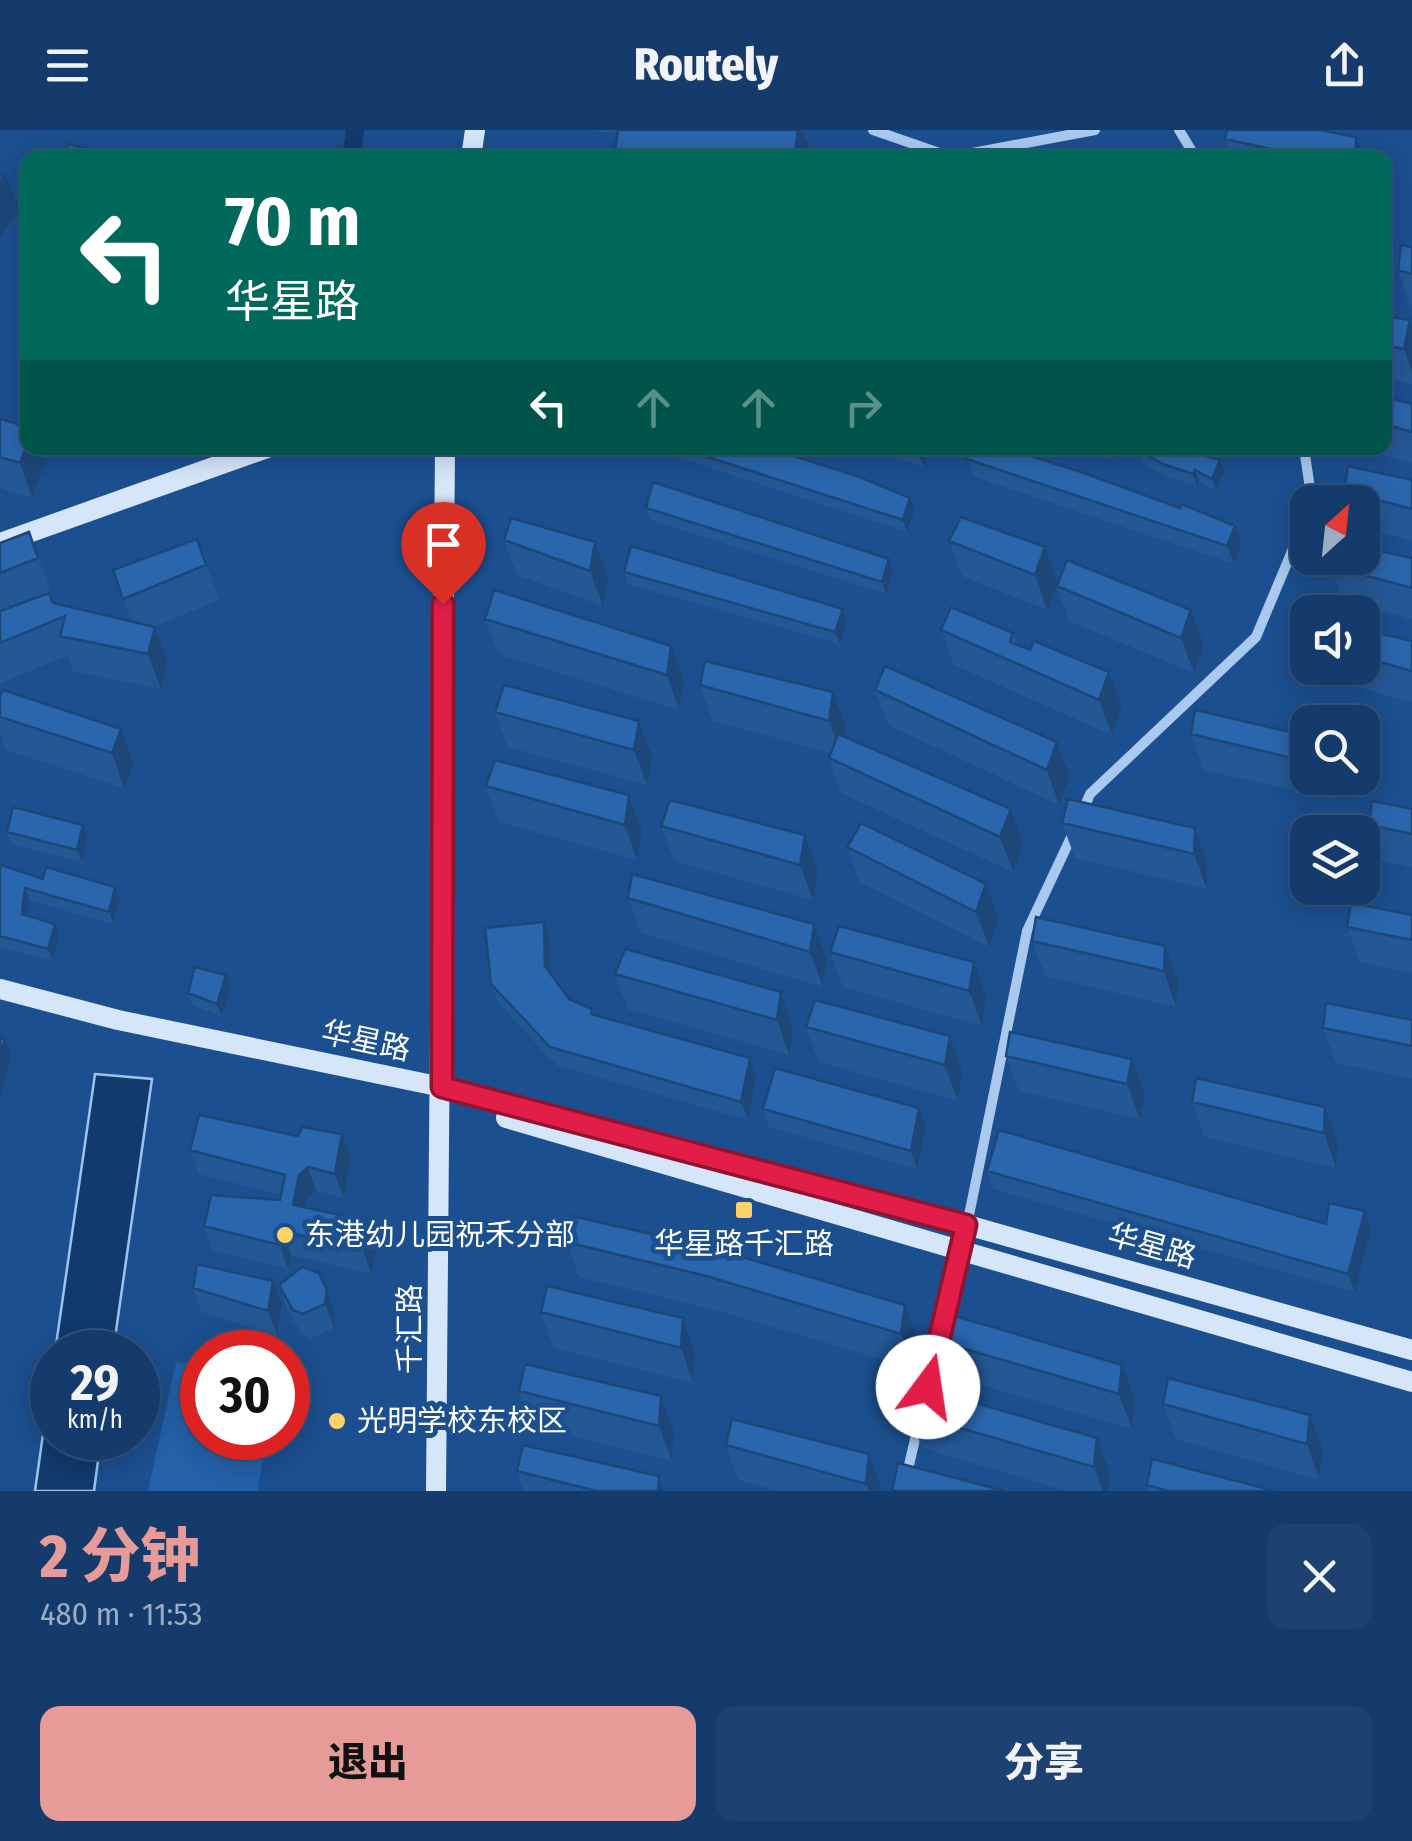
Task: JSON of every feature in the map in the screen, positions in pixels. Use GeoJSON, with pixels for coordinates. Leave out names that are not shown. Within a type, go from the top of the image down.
{"type":"FeatureCollection","features":[{"type":"Feature","properties":{"kind":"street"},"geometry":{"type":"LineString","coordinates":[[873,130],[929,150]]}},
{"type":"Feature","properties":{"kind":"street"},"geometry":{"type":"LineString","coordinates":[[993,150],[1095,130]]}},
{"type":"Feature","properties":{"kind":"street"},"geometry":{"type":"LineString","coordinates":[[0,543],[247,455]]}},
{"type":"Feature","properties":{"kind":"street","name":"千汇路"},"geometry":{"type":"LineString","coordinates":[[436,1491],[445,455]]}},
{"type":"Feature","properties":{"kind":"street"},"geometry":{"type":"LineString","coordinates":[[1305,455],[1309,485]]}},
{"type":"Feature","properties":{"kind":"street"},"geometry":{"type":"LineString","coordinates":[[903,1491],[961,1248],[1027,932],[1090,794],[1256,637],[1290,555]]}},
{"type":"Feature","properties":{"kind":"street","name":"华星路"},"geometry":{"type":"LineString","coordinates":[[0,988],[118,1020],[442,1087],[966,1225],[1412,1350]]}},
{"type":"Feature","properties":{"kind":"street"},"geometry":{"type":"LineString","coordinates":[[442,1087],[492,1114],[1412,1382]]}},
{"type":"Feature","properties":{"kind":"shaded area"},"geometry":{"type":"Polygon","coordinates":[[[95,1074],[152,1079],[116,1330],[58,1330],[95,1074]]]}},
{"type":"Feature","properties":{"kind":"shaded area"},"geometry":{"type":"Polygon","coordinates":[[[176,1362],[180,1363],[180,1460],[263,1460],[257,1491],[148,1491],[155,1460],[160,1460],[160,1436],[176,1362]]]}},
{"type":"Feature","properties":{"kind":"shaded area"},"geometry":{"type":"Polygon","coordinates":[[[39,1460],[98,1460],[94,1491],[35,1491],[39,1460]]]}},
{"type":"Feature","properties":{"kind":"building"},"geometry":{"type":"Polygon","coordinates":[[[618,130],[798,130],[795,150],[615,150],[618,130]]]}},
{"type":"Feature","properties":{"kind":"building"},"geometry":{"type":"Polygon","coordinates":[[[1227,130],[1319,130],[1356,137],[1356,150],[1275,150],[1225,139],[1227,130]]]}},
{"type":"Feature","properties":{"kind":"building"},"geometry":{"type":"Polygon","coordinates":[[[68,144],[91,150],[66,150],[68,144]]]}},
{"type":"Feature","properties":{"kind":"building"},"geometry":{"type":"Polygon","coordinates":[[[1401,245],[1412,247],[1412,274],[1398,270],[1401,245]]]}},
{"type":"Feature","properties":{"kind":"building"},"geometry":{"type":"Polygon","coordinates":[[[1392,317],[1410,320],[1404,349],[1392,346],[1392,317]]]}},
{"type":"Feature","properties":{"kind":"building"},"geometry":{"type":"Polygon","coordinates":[[[1392,399],[1412,404],[1412,432],[1392,426],[1392,399]]]}},
{"type":"Feature","properties":{"kind":"building"},"geometry":{"type":"Polygon","coordinates":[[[0,419],[20,425],[20,455],[23,455],[20,463],[0,457],[0,419]]]}},
{"type":"Feature","properties":{"kind":"building"},"geometry":{"type":"Polygon","coordinates":[[[702,455],[791,455],[860,477],[910,498],[903,520],[702,455]]]}},
{"type":"Feature","properties":{"kind":"building"},"geometry":{"type":"Polygon","coordinates":[[[968,455],[1027,455],[1180,508],[1181,504],[1235,526],[1227,546],[967,459],[968,455]]]}},
{"type":"Feature","properties":{"kind":"building"},"geometry":{"type":"Polygon","coordinates":[[[1146,455],[1202,455],[1220,460],[1212,479],[1195,470],[1193,474],[1146,455]]]}},
{"type":"Feature","properties":{"kind":"building"},"geometry":{"type":"Polygon","coordinates":[[[1348,466],[1412,480],[1412,509],[1380,501],[1380,485],[1345,485],[1348,466]]]}},
{"type":"Feature","properties":{"kind":"building"},"geometry":{"type":"Polygon","coordinates":[[[653,482],[889,559],[882,582],[646,508],[653,482]]]}},
{"type":"Feature","properties":{"kind":"building"},"geometry":{"type":"Polygon","coordinates":[[[961,517],[1045,547],[1035,575],[949,541],[961,517]]]}},
{"type":"Feature","properties":{"kind":"building"},"geometry":{"type":"Polygon","coordinates":[[[511,518],[595,542],[590,571],[504,540],[511,518]]]}},
{"type":"Feature","properties":{"kind":"building"},"geometry":{"type":"Polygon","coordinates":[[[29,532],[38,558],[0,573],[0,543],[29,532]]]}},
{"type":"Feature","properties":{"kind":"building"},"geometry":{"type":"Polygon","coordinates":[[[197,539],[206,565],[123,599],[113,570],[197,539]]]}},
{"type":"Feature","properties":{"kind":"building"},"geometry":{"type":"Polygon","coordinates":[[[631,546],[843,609],[835,632],[624,572],[631,546]]]}},
{"type":"Feature","properties":{"kind":"building"},"geometry":{"type":"Polygon","coordinates":[[[1380,551],[1412,558],[1412,588],[1364,575],[1380,575],[1380,551]]]}},
{"type":"Feature","properties":{"kind":"building"},"geometry":{"type":"Polygon","coordinates":[[[1067,560],[1191,610],[1181,638],[1057,586],[1067,560]]]}},
{"type":"Feature","properties":{"kind":"building"},"geometry":{"type":"Polygon","coordinates":[[[494,590],[671,646],[667,675],[485,619],[494,590]]]}},
{"type":"Feature","properties":{"kind":"building"},"geometry":{"type":"Polygon","coordinates":[[[49,593],[53,603],[155,627],[148,654],[60,636],[65,616],[0,643],[0,611],[49,593]]]}},
{"type":"Feature","properties":{"kind":"building"},"geometry":{"type":"Polygon","coordinates":[[[951,607],[1013,633],[1010,642],[1030,650],[1034,641],[1109,672],[1099,700],[941,630],[951,607]]]}},
{"type":"Feature","properties":{"kind":"building"},"geometry":{"type":"Polygon","coordinates":[[[1380,633],[1412,641],[1412,671],[1380,662],[1380,633]]]}},
{"type":"Feature","properties":{"kind":"building"},"geometry":{"type":"Polygon","coordinates":[[[705,661],[833,692],[829,721],[700,685],[705,661]]]}},
{"type":"Feature","properties":{"kind":"building"},"geometry":{"type":"Polygon","coordinates":[[[885,666],[1057,742],[1047,770],[875,690],[885,666]]]}},
{"type":"Feature","properties":{"kind":"building"},"geometry":{"type":"Polygon","coordinates":[[[504,685],[639,721],[634,750],[495,712],[504,685]]]}},
{"type":"Feature","properties":{"kind":"building"},"geometry":{"type":"Polygon","coordinates":[[[3,690],[121,729],[112,753],[0,717],[3,690]]]}},
{"type":"Feature","properties":{"kind":"building"},"geometry":{"type":"Polygon","coordinates":[[[1195,710],[1290,732],[1290,758],[1191,734],[1195,710]]]}},
{"type":"Feature","properties":{"kind":"building"},"geometry":{"type":"Polygon","coordinates":[[[838,734],[1011,809],[1000,837],[829,758],[838,734]]]}},
{"type":"Feature","properties":{"kind":"building"},"geometry":{"type":"Polygon","coordinates":[[[495,760],[629,795],[625,825],[486,786],[495,760]]]}},
{"type":"Feature","properties":{"kind":"building"},"geometry":{"type":"Polygon","coordinates":[[[1068,799],[1195,828],[1194,854],[1062,823],[1068,799]]]}},
{"type":"Feature","properties":{"kind":"building"},"geometry":{"type":"Polygon","coordinates":[[[670,800],[805,835],[800,865],[661,826],[670,800]]]}},
{"type":"Feature","properties":{"kind":"building"},"geometry":{"type":"Polygon","coordinates":[[[1372,801],[1412,809],[1412,834],[1380,827],[1380,815],[1370,815],[1372,801]]]}},
{"type":"Feature","properties":{"kind":"building"},"geometry":{"type":"Polygon","coordinates":[[[13,807],[83,825],[77,850],[7,832],[13,807]]]}},
{"type":"Feature","properties":{"kind":"building"},"geometry":{"type":"Polygon","coordinates":[[[861,823],[986,884],[976,912],[847,847],[861,823]]]}},
{"type":"Feature","properties":{"kind":"building"},"geometry":{"type":"Polygon","coordinates":[[[0,865],[43,879],[46,867],[115,887],[109,912],[25,888],[22,914],[55,924],[48,949],[0,936],[0,865]]]}},
{"type":"Feature","properties":{"kind":"building"},"geometry":{"type":"Polygon","coordinates":[[[632,874],[814,924],[810,952],[628,898],[632,874]]]}},
{"type":"Feature","properties":{"kind":"building"},"geometry":{"type":"Polygon","coordinates":[[[1351,905],[1412,915],[1412,940],[1347,927],[1351,905]]]}},
{"type":"Feature","properties":{"kind":"building"},"geometry":{"type":"Polygon","coordinates":[[[1036,917],[1165,946],[1164,971],[1032,941],[1036,917]]]}},
{"type":"Feature","properties":{"kind":"building"},"geometry":{"type":"Polygon","coordinates":[[[544,922],[545,966],[569,999],[592,1009],[591,1014],[750,1058],[741,1102],[550,1047],[491,984],[485,928],[544,922]]]}},
{"type":"Feature","properties":{"kind":"building"},"geometry":{"type":"Polygon","coordinates":[[[839,926],[974,962],[969,991],[830,952],[839,926]]]}},
{"type":"Feature","properties":{"kind":"building"},"geometry":{"type":"Polygon","coordinates":[[[625,949],[781,992],[777,1020],[615,974],[625,949]]]}},
{"type":"Feature","properties":{"kind":"building"},"geometry":{"type":"Polygon","coordinates":[[[195,967],[226,975],[217,1004],[188,993],[195,967]]]}},
{"type":"Feature","properties":{"kind":"building"},"geometry":{"type":"Polygon","coordinates":[[[815,1000],[950,1036],[945,1065],[806,1027],[815,1000]]]}},
{"type":"Feature","properties":{"kind":"building"},"geometry":{"type":"Polygon","coordinates":[[[1326,1003],[1412,1020],[1412,1046],[1323,1028],[1326,1003]]]}},
{"type":"Feature","properties":{"kind":"building"},"geometry":{"type":"Polygon","coordinates":[[[1010,1032],[1132,1059],[1127,1084],[1006,1056],[1010,1032]]]}},
{"type":"Feature","properties":{"kind":"building"},"geometry":{"type":"Polygon","coordinates":[[[775,1068],[919,1108],[911,1151],[763,1109],[775,1068]]]}},
{"type":"Feature","properties":{"kind":"building"},"geometry":{"type":"Polygon","coordinates":[[[1196,1078],[1325,1107],[1324,1133],[1192,1102],[1196,1078]]]}},
{"type":"Feature","properties":{"kind":"building"},"geometry":{"type":"Polygon","coordinates":[[[199,1115],[298,1136],[302,1127],[342,1134],[335,1174],[308,1167],[299,1175],[293,1205],[369,1221],[363,1250],[282,1231],[280,1245],[204,1226],[211,1195],[280,1200],[285,1175],[190,1150],[199,1115]]]}},
{"type":"Feature","properties":{"kind":"building"},"geometry":{"type":"Polygon","coordinates":[[[999,1130],[1326,1224],[1329,1203],[1365,1211],[1348,1274],[987,1171],[999,1130]]]}},
{"type":"Feature","properties":{"kind":"building"},"geometry":{"type":"Polygon","coordinates":[[[572,1216],[708,1247],[905,1305],[901,1334],[706,1276],[566,1242],[572,1216]]]}},
{"type":"Feature","properties":{"kind":"building"},"geometry":{"type":"Polygon","coordinates":[[[197,1264],[273,1281],[268,1311],[193,1288],[197,1264]]]}},
{"type":"Feature","properties":{"kind":"building"},"geometry":{"type":"Polygon","coordinates":[[[302,1267],[319,1273],[327,1290],[325,1304],[303,1314],[293,1310],[279,1285],[302,1267]]]}},
{"type":"Feature","properties":{"kind":"building"},"geometry":{"type":"Polygon","coordinates":[[[547,1286],[683,1318],[681,1348],[541,1312],[547,1286]]]}},
{"type":"Feature","properties":{"kind":"building"},"geometry":{"type":"Polygon","coordinates":[[[941,1312],[1122,1365],[1119,1394],[931,1339],[941,1312]]]}},
{"type":"Feature","properties":{"kind":"building"},"geometry":{"type":"Polygon","coordinates":[[[525,1364],[661,1396],[659,1426],[519,1391],[525,1364]]]}},
{"type":"Feature","properties":{"kind":"building"},"geometry":{"type":"Polygon","coordinates":[[[1168,1378],[1310,1415],[1307,1444],[1163,1404],[1168,1378]]]}},
{"type":"Feature","properties":{"kind":"building"},"geometry":{"type":"Polygon","coordinates":[[[916,1386],[1097,1438],[1094,1467],[909,1413],[916,1386]]]}},
{"type":"Feature","properties":{"kind":"building"},"geometry":{"type":"Polygon","coordinates":[[[732,1419],[869,1454],[866,1484],[726,1445],[732,1419]]]}},
{"type":"Feature","properties":{"kind":"building"},"geometry":{"type":"Polygon","coordinates":[[[523,1445],[659,1476],[658,1491],[596,1491],[517,1471],[523,1445]]]}},
{"type":"Feature","properties":{"kind":"building"},"geometry":{"type":"Polygon","coordinates":[[[1152,1459],[1275,1491],[1168,1491],[1147,1485],[1152,1459]]]}},
{"type":"Feature","properties":{"kind":"building"},"geometry":{"type":"Polygon","coordinates":[[[898,1463],[1005,1491],[892,1490],[898,1463]]]}},
{"type":"Feature","properties":{"kind":"waterway"},"geometry":{"type":"LineString","coordinates":[[352,150],[355,130]]}},
{"type":"Feature","properties":{"kind":"place","name":"华星路千汇路"},"geometry":{"type":"Point","coordinates":[744,1210]}},
{"type":"Feature","properties":{"kind":"place","name":"东港幼儿园祝禾分部"},"geometry":{"type":"Point","coordinates":[285,1235]}},
{"type":"Feature","properties":{"kind":"place","name":"光明学校东校区"},"geometry":{"type":"Point","coordinates":[337,1421]}},
{"type":"Feature","properties":{"kind":"route"},"geometry":{"type":"LineString","coordinates":[[443,604],[442,1087],[966,1225],[928,1387]]}}]}
